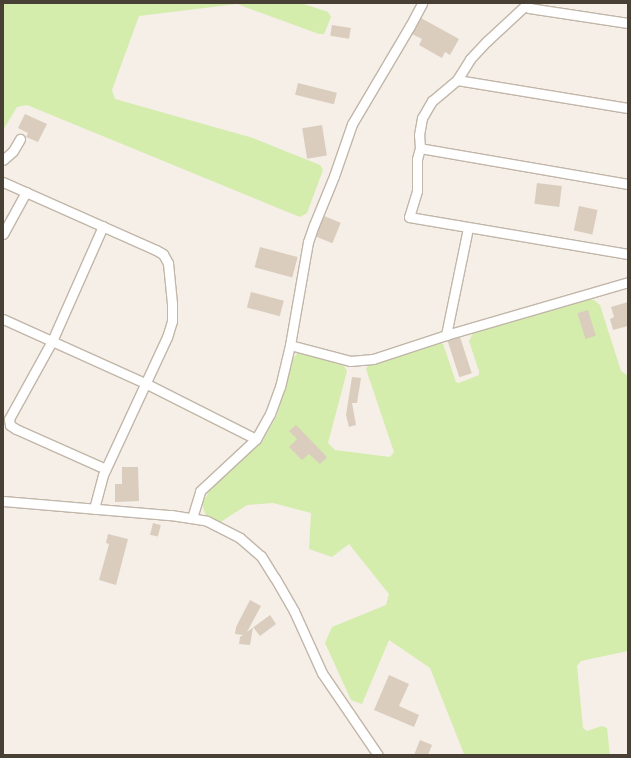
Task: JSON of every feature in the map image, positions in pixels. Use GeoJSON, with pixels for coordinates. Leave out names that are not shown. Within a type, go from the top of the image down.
{"type":"FeatureCollection","features":[{"type":"Feature","properties":{"kind":"street"},"geometry":{"type":"LineString","coordinates":[[192,518],[200,491],[256,439],[270,414],[280,387],[290,345],[308,242],[334,176],[352,124],[422,3]]}},
{"type":"Feature","properties":{"kind":"street"},"geometry":{"type":"LineString","coordinates":[[628,23],[529,8],[527,4],[470,59],[457,80],[432,101],[422,118],[418,135],[420,148],[417,159],[417,191],[409,217],[628,254]]}},
{"type":"Feature","properties":{"kind":"street"},"geometry":{"type":"LineString","coordinates":[[457,80],[628,108]]}},
{"type":"Feature","properties":{"kind":"street"},"geometry":{"type":"LineString","coordinates":[[3,160],[12,151],[20,139]]}},
{"type":"Feature","properties":{"kind":"street"},"geometry":{"type":"LineString","coordinates":[[420,148],[628,184]]}},
{"type":"Feature","properties":{"kind":"street"},"geometry":{"type":"LineString","coordinates":[[3,182],[156,250],[163,254],[168,263],[172,321],[167,337],[147,384],[106,469],[94,509]]}},
{"type":"Feature","properties":{"kind":"street"},"geometry":{"type":"LineString","coordinates":[[3,234],[26,192]]}},
{"type":"Feature","properties":{"kind":"street"},"geometry":{"type":"LineString","coordinates":[[103,226],[52,341],[9,419],[10,425],[106,469]]}},
{"type":"Feature","properties":{"kind":"street"},"geometry":{"type":"LineString","coordinates":[[446,335],[468,228]]}},
{"type":"Feature","properties":{"kind":"street"},"geometry":{"type":"LineString","coordinates":[[290,345],[350,361],[361,361],[628,282]]}},
{"type":"Feature","properties":{"kind":"street"},"geometry":{"type":"LineString","coordinates":[[3,319],[147,384],[256,439]]}},
{"type":"Feature","properties":{"kind":"street"},"geometry":{"type":"LineString","coordinates":[[3,501],[192,518],[207,521],[240,538],[261,556],[294,611],[322,673],[378,755]]}},
{"type":"Feature","properties":{"kind":"green space"},"geometry":{"type":"Polygon","coordinates":[[[3,3],[301,3],[328,12],[331,17],[324,34],[319,34],[237,4],[139,16],[112,90],[115,99],[253,138],[320,165],[323,170],[307,213],[300,217],[27,105],[17,107],[3,130],[3,3]]]}},
{"type":"Feature","properties":{"kind":"green space"},"geometry":{"type":"Polygon","coordinates":[[[585,299],[594,300],[600,305],[621,371],[628,376],[628,651],[581,661],[577,666],[583,728],[587,731],[602,726],[607,728],[610,755],[464,754],[430,668],[389,640],[362,704],[351,700],[325,643],[332,627],[386,605],[389,594],[349,544],[332,557],[309,549],[311,513],[273,503],[247,505],[219,523],[206,516],[202,504],[212,486],[262,442],[277,415],[293,359],[298,352],[344,366],[347,371],[328,443],[335,450],[390,457],[394,452],[366,369],[369,364],[438,342],[443,344],[456,382],[459,383],[479,375],[469,341],[474,331],[585,299]]]}},
{"type":"Feature","properties":{"kind":"building"},"geometry":{"type":"Polygon","coordinates":[[[421,18],[459,39],[450,55],[445,52],[442,58],[419,45],[422,39],[412,34],[421,18]]]}},
{"type":"Feature","properties":{"kind":"building"},"geometry":{"type":"Polygon","coordinates":[[[332,25],[351,28],[349,39],[330,36],[332,25]]]}},
{"type":"Feature","properties":{"kind":"building"},"geometry":{"type":"Polygon","coordinates":[[[298,83],[337,93],[334,104],[295,95],[298,83]]]}},
{"type":"Feature","properties":{"kind":"building"},"geometry":{"type":"Polygon","coordinates":[[[25,114],[47,124],[38,142],[26,137],[28,133],[18,128],[25,114]]]}},
{"type":"Feature","properties":{"kind":"building"},"geometry":{"type":"Polygon","coordinates":[[[322,125],[327,156],[307,159],[302,128],[322,125]]]}},
{"type":"Feature","properties":{"kind":"building"},"geometry":{"type":"Polygon","coordinates":[[[537,183],[562,186],[559,207],[534,204],[537,183]]]}},
{"type":"Feature","properties":{"kind":"building"},"geometry":{"type":"Polygon","coordinates":[[[579,206],[598,210],[592,234],[574,230],[579,206]]]}},
{"type":"Feature","properties":{"kind":"building"},"geometry":{"type":"Polygon","coordinates":[[[324,216],[341,223],[332,243],[316,236],[324,216]]]}},
{"type":"Feature","properties":{"kind":"building"},"geometry":{"type":"Polygon","coordinates":[[[260,247],[298,257],[292,277],[255,267],[260,247]]]}},
{"type":"Feature","properties":{"kind":"building"},"geometry":{"type":"Polygon","coordinates":[[[251,292],[284,301],[280,316],[247,307],[251,292]]]}},
{"type":"Feature","properties":{"kind":"building"},"geometry":{"type":"Polygon","coordinates":[[[628,302],[628,326],[613,330],[610,319],[614,317],[611,307],[628,302]]]}},
{"type":"Feature","properties":{"kind":"building"},"geometry":{"type":"Polygon","coordinates":[[[588,310],[596,336],[585,339],[577,313],[588,310]]]}},
{"type":"Feature","properties":{"kind":"building"},"geometry":{"type":"Polygon","coordinates":[[[460,337],[472,373],[459,377],[448,341],[460,337]]]}},
{"type":"Feature","properties":{"kind":"building"},"geometry":{"type":"Polygon","coordinates":[[[352,377],[361,378],[357,403],[352,403],[356,425],[349,427],[346,415],[352,377]]]}},
{"type":"Feature","properties":{"kind":"building"},"geometry":{"type":"Polygon","coordinates":[[[296,425],[327,457],[320,464],[309,454],[302,460],[289,447],[297,439],[289,431],[296,425]]]}},
{"type":"Feature","properties":{"kind":"building"},"geometry":{"type":"Polygon","coordinates":[[[122,467],[138,467],[139,501],[115,502],[115,484],[122,484],[122,467]]]}},
{"type":"Feature","properties":{"kind":"building"},"geometry":{"type":"Polygon","coordinates":[[[153,523],[161,525],[158,537],[150,535],[153,523]]]}},
{"type":"Feature","properties":{"kind":"building"},"geometry":{"type":"Polygon","coordinates":[[[108,534],[128,539],[116,585],[99,580],[109,544],[106,543],[108,534]]]}},
{"type":"Feature","properties":{"kind":"building"},"geometry":{"type":"Polygon","coordinates":[[[250,600],[261,606],[247,632],[253,628],[250,645],[239,644],[240,637],[243,635],[235,634],[236,627],[250,600]]]}},
{"type":"Feature","properties":{"kind":"building"},"geometry":{"type":"Polygon","coordinates":[[[270,615],[276,624],[260,636],[253,627],[270,615]]]}},
{"type":"Feature","properties":{"kind":"building"},"geometry":{"type":"Polygon","coordinates":[[[389,675],[409,684],[399,706],[419,715],[414,727],[374,710],[389,675]]]}},
{"type":"Feature","properties":{"kind":"building"},"geometry":{"type":"Polygon","coordinates":[[[420,740],[432,745],[428,755],[414,755],[420,740]]]}}]}
